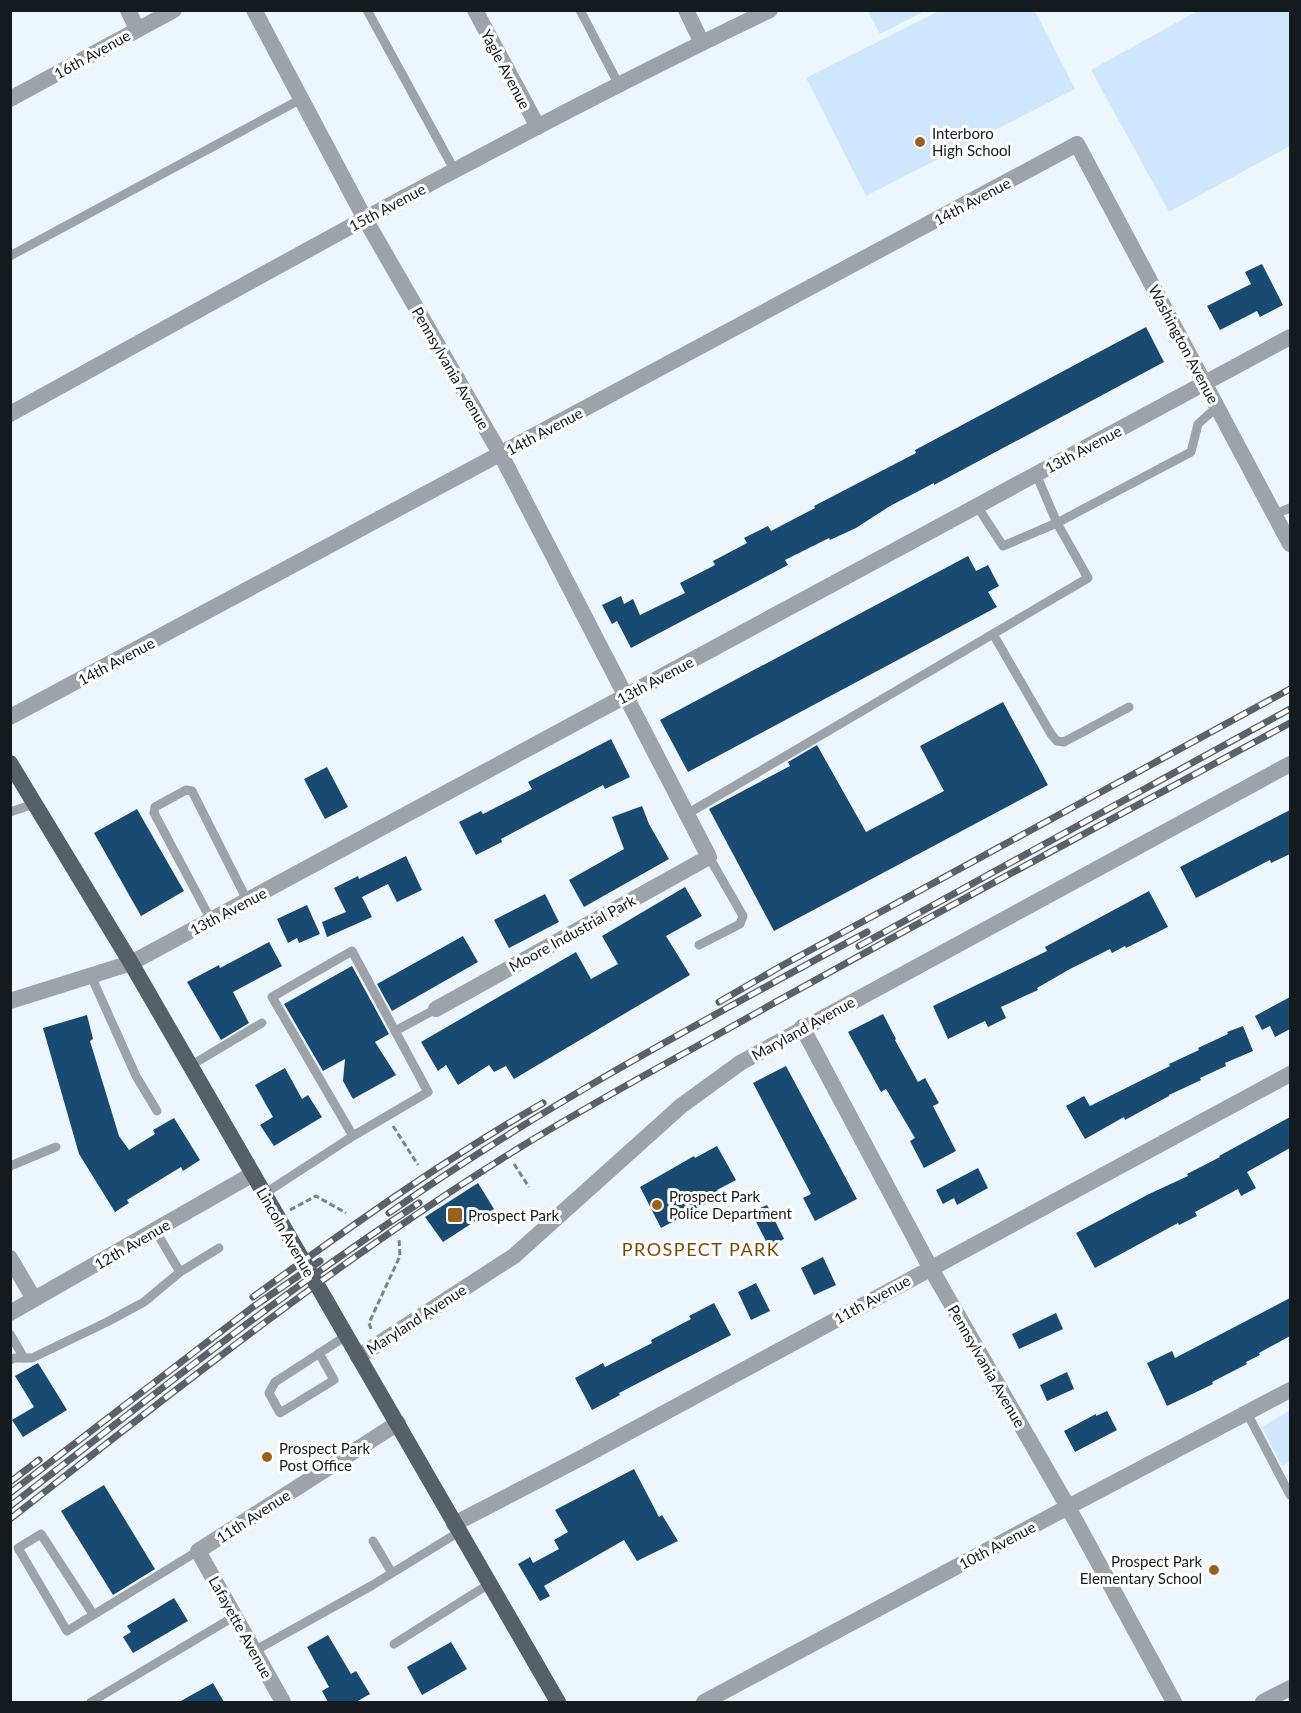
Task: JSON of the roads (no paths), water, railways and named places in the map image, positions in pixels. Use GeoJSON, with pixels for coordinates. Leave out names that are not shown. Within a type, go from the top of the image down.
{"type":"FeatureCollection","features":[{"type":"Feature","properties":{"kind":"main road","name":"Lincoln Avenue"},"geometry":{"type":"LineString","coordinates":[[10,763],[131,963],[558,1702]]}},
{"type":"Feature","properties":{"kind":"street"},"geometry":{"type":"LineString","coordinates":[[128,10],[137,29]]}},
{"type":"Feature","properties":{"kind":"street","name":"16th Avenue"},"geometry":{"type":"LineString","coordinates":[[10,99],[174,10]]}},
{"type":"Feature","properties":{"kind":"street","name":"Pennsylvania Avenue"},"geometry":{"type":"LineString","coordinates":[[254,10],[365,219],[501,455],[709,857]]}},
{"type":"Feature","properties":{"kind":"street","name":"Yagle Avenue"},"geometry":{"type":"LineString","coordinates":[[475,10],[538,127]]}},
{"type":"Feature","properties":{"kind":"street"},"geometry":{"type":"LineString","coordinates":[[686,10],[702,43]]}},
{"type":"Feature","properties":{"kind":"street","name":"15th Avenue"},"geometry":{"type":"LineString","coordinates":[[10,414],[455,171],[770,10]]}},
{"type":"Feature","properties":{"kind":"street","name":"Washington Avenue"},"geometry":{"type":"LineString","coordinates":[[1077,144],[1217,407],[1282,511],[1290,544]]}},
{"type":"Feature","properties":{"kind":"street","name":"14th Avenue"},"geometry":{"type":"LineString","coordinates":[[10,717],[1077,144]]}},
{"type":"Feature","properties":{"kind":"street","name":"13th Avenue"},"geometry":{"type":"LineString","coordinates":[[10,1001],[131,963],[1290,336]]}},
{"type":"Feature","properties":{"kind":"street","name":"Maryland Avenue"},"geometry":{"type":"LineString","coordinates":[[358,1356],[514,1256],[681,1106],[740,1063],[802,1027],[1290,764]]}},
{"type":"Feature","properties":{"kind":"street","name":"Moore Industrial Park"},"geometry":{"type":"LineString","coordinates":[[436,1009],[709,857]]}},
{"type":"Feature","properties":{"kind":"street","name":"Pennsylvania Avenue"},"geometry":{"type":"LineString","coordinates":[[802,1027],[930,1267],[1068,1507],[1173,1702]]}},
{"type":"Feature","properties":{"kind":"street","name":"11th Avenue"},"geometry":{"type":"LineString","coordinates":[[457,1528],[930,1267],[1290,1074]]}},
{"type":"Feature","properties":{"kind":"street","name":"12th Avenue"},"geometry":{"type":"LineString","coordinates":[[10,1313],[253,1174]]}},
{"type":"Feature","properties":{"kind":"street"},"geometry":{"type":"LineString","coordinates":[[10,1258],[34,1299]]}},
{"type":"Feature","properties":{"kind":"street","name":"10th Avenue"},"geometry":{"type":"LineString","coordinates":[[704,1702],[1290,1390]]}},
{"type":"Feature","properties":{"kind":"street","name":"11th Avenue"},"geometry":{"type":"LineString","coordinates":[[198,1551],[398,1423]]}},
{"type":"Feature","properties":{"kind":"street","name":"Lafayette Avenue"},"geometry":{"type":"LineString","coordinates":[[198,1551],[283,1702]]}},
{"type":"Feature","properties":{"kind":"street"},"geometry":{"type":"LineString","coordinates":[[1263,1702],[1289,1693]]}},
{"type":"Feature","properties":{"kind":"lane"},"geometry":{"type":"LineString","coordinates":[[367,10],[455,171]]}},
{"type":"Feature","properties":{"kind":"lane"},"geometry":{"type":"LineString","coordinates":[[580,10],[619,86]]}},
{"type":"Feature","properties":{"kind":"lane"},"geometry":{"type":"LineString","coordinates":[[10,256],[301,99]]}},
{"type":"Feature","properties":{"kind":"lane"},"geometry":{"type":"LineString","coordinates":[[977,506],[1003,546],[1057,523],[1191,452],[1198,424],[1217,407]]}},
{"type":"Feature","properties":{"kind":"lane"},"geometry":{"type":"LineString","coordinates":[[687,814],[1088,578],[1057,523],[1036,474]]}},
{"type":"Feature","properties":{"kind":"lane"},"geometry":{"type":"LineString","coordinates":[[993,634],[1057,741],[1064,742],[1129,707]]}},
{"type":"Feature","properties":{"kind":"lane"},"geometry":{"type":"LineString","coordinates":[[211,920],[154,813],[155,807],[186,790],[192,791],[247,900]]}},
{"type":"Feature","properties":{"kind":"lane"},"geometry":{"type":"LineString","coordinates":[[10,812],[34,804]]}},
{"type":"Feature","properties":{"kind":"lane"},"geometry":{"type":"LineString","coordinates":[[699,945],[740,924],[743,916],[709,857]]}},
{"type":"Feature","properties":{"kind":"lane"},"geometry":{"type":"LineString","coordinates":[[264,1194],[353,1136],[428,1092],[352,951],[272,997],[353,1136]]}},
{"type":"Feature","properties":{"kind":"lane"},"geometry":{"type":"LineString","coordinates":[[91,976],[136,1076],[157,1111]]}},
{"type":"Feature","properties":{"kind":"lane"},"geometry":{"type":"LineString","coordinates":[[395,1031],[436,1009]]}},
{"type":"Feature","properties":{"kind":"lane"},"geometry":{"type":"LineString","coordinates":[[190,1066],[262,1023]]}},
{"type":"Feature","properties":{"kind":"lane"},"geometry":{"type":"LineString","coordinates":[[10,1166],[57,1147]]}},
{"type":"Feature","properties":{"kind":"lane"},"geometry":{"type":"LineString","coordinates":[[155,1230],[180,1272]]}},
{"type":"Feature","properties":{"kind":"lane"},"geometry":{"type":"LineString","coordinates":[[10,1360],[32,1358],[107,1322],[144,1302],[180,1272],[219,1248]]}},
{"type":"Feature","properties":{"kind":"lane"},"geometry":{"type":"LineString","coordinates":[[10,1334],[24,1358]]}},
{"type":"Feature","properties":{"kind":"lane"},"geometry":{"type":"LineString","coordinates":[[319,1353],[334,1380],[280,1413],[269,1394],[275,1382],[319,1353],[346,1336]]}},
{"type":"Feature","properties":{"kind":"lane"},"geometry":{"type":"LineString","coordinates":[[1247,1413],[1290,1495]]}},
{"type":"Feature","properties":{"kind":"lane"},"geometry":{"type":"LineString","coordinates":[[254,1651],[392,1573],[457,1528]]}},
{"type":"Feature","properties":{"kind":"lane"},"geometry":{"type":"LineString","coordinates":[[93,1614],[42,1534],[18,1548],[67,1631],[198,1551]]}},
{"type":"Feature","properties":{"kind":"lane"},"geometry":{"type":"LineString","coordinates":[[373,1541],[392,1573]]}},
{"type":"Feature","properties":{"kind":"lane"},"geometry":{"type":"LineString","coordinates":[[394,1644],[489,1584]]}},
{"type":"Feature","properties":{"kind":"lane"},"geometry":{"type":"LineString","coordinates":[[91,1702],[235,1616]]}},
{"type":"Feature","properties":{"kind":"railway"},"geometry":{"type":"LineString","coordinates":[[719,1002],[1290,689]]}},
{"type":"Feature","properties":{"kind":"railway"},"geometry":{"type":"LineString","coordinates":[[859,946],[1290,709]]}},
{"type":"Feature","properties":{"kind":"railway"},"geometry":{"type":"LineString","coordinates":[[10,1519],[323,1280],[453,1190],[519,1148],[618,1090],[860,956],[1290,723]]}},
{"type":"Feature","properties":{"kind":"railway"},"geometry":{"type":"LineString","coordinates":[[389,1213],[446,1174],[564,1101],[684,1032],[867,932]]}},
{"type":"Feature","properties":{"kind":"railway"},"geometry":{"type":"LineString","coordinates":[[253,1297],[432,1172],[543,1103]]}},
{"type":"Feature","properties":{"kind":"railway"},"geometry":{"type":"LineString","coordinates":[[10,1506],[263,1312],[419,1203]]}},
{"type":"Feature","properties":{"kind":"railway"},"geometry":{"type":"LineString","coordinates":[[10,1493],[253,1307],[320,1261]]}},
{"type":"Feature","properties":{"kind":"railway"},"geometry":{"type":"LineString","coordinates":[[10,1482],[39,1460]]}},
{"type":"Feature","properties":{"kind":"place","name":"Interboro High School"},"geometry":{"type":"Point","coordinates":[920,142]}},
{"type":"Feature","properties":{"kind":"place","name":"Prospect Park Police Department"},"geometry":{"type":"Point","coordinates":[657,1205]}},
{"type":"Feature","properties":{"kind":"place","name":"Prospect Park"},"geometry":{"type":"Point","coordinates":[455,1215]}},
{"type":"Feature","properties":{"kind":"place","name":"Prospect Park Post Office"},"geometry":{"type":"Point","coordinates":[267,1457]}},
{"type":"Feature","properties":{"kind":"place","name":"Prospect Park Elementary School"},"geometry":{"type":"Point","coordinates":[1214,1570]}},
{"type":"Feature","properties":{"kind":"district","name":"PROSPECT PARK"},"geometry":{"type":"Point","coordinates":[701,1249]}}]}
